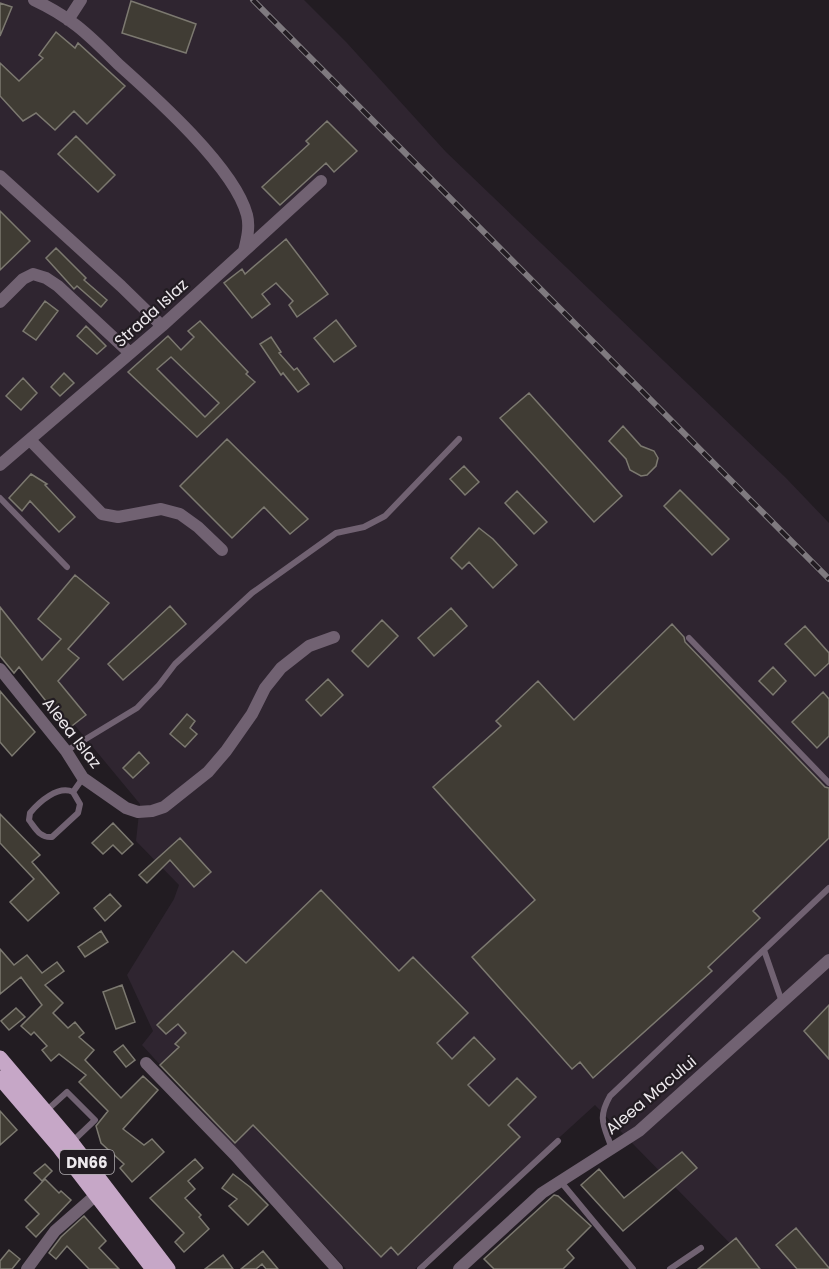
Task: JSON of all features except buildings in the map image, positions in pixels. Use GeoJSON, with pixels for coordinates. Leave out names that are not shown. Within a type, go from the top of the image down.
{"type":"FeatureCollection","features":[{"type":"Feature","properties":{"kind":"main road","name":"DN66"},"geometry":{"type":"LineString","coordinates":[[0,1058],[45,1111],[66,1142],[168,1269]]}},
{"type":"Feature","properties":{"kind":"main road"},"geometry":{"type":"LineString","coordinates":[[0,1078],[66,1142],[96,1195],[153,1269]]}},
{"type":"Feature","properties":{"kind":"street"},"geometry":{"type":"LineString","coordinates":[[34,0],[55,10],[68,20],[132,76],[180,123],[227,178],[239,196],[247,216],[249,233],[244,251]]}},
{"type":"Feature","properties":{"kind":"street"},"geometry":{"type":"LineString","coordinates":[[68,20],[81,0]]}},
{"type":"Feature","properties":{"kind":"street"},"geometry":{"type":"LineString","coordinates":[[0,176],[162,326]]}},
{"type":"Feature","properties":{"kind":"street","name":"Strada Islaz"},"geometry":{"type":"LineString","coordinates":[[0,465],[162,326],[321,181]]}},
{"type":"Feature","properties":{"kind":"street"},"geometry":{"type":"LineString","coordinates":[[0,302],[23,279],[33,274],[46,278],[58,286],[130,353]]}},
{"type":"Feature","properties":{"kind":"street"},"geometry":{"type":"LineString","coordinates":[[30,440],[102,514],[118,517],[161,509],[180,514],[198,527],[222,550]]}},
{"type":"Feature","properties":{"kind":"street","name":"Aleea Islaz"},"geometry":{"type":"LineString","coordinates":[[0,669],[66,751],[83,778],[126,808],[138,812],[152,811],[164,807],[208,772],[252,714],[265,688],[281,668],[309,646],[334,637]]}},
{"type":"Feature","properties":{"kind":"street","name":"Aleea Macului"},"geometry":{"type":"LineString","coordinates":[[459,1269],[542,1193],[639,1131],[829,960]]}},
{"type":"Feature","properties":{"kind":"street"},"geometry":{"type":"LineString","coordinates":[[146,1063],[235,1155],[337,1269]]}},
{"type":"Feature","properties":{"kind":"street"},"geometry":{"type":"LineString","coordinates":[[27,1269],[55,1231],[96,1195]]}},
{"type":"Feature","properties":{"kind":"lane"},"geometry":{"type":"LineString","coordinates":[[66,751],[137,708],[175,664],[252,593],[336,533],[364,527],[385,516],[459,439]]}},
{"type":"Feature","properties":{"kind":"lane"},"geometry":{"type":"LineString","coordinates":[[0,498],[67,567]]}},
{"type":"Feature","properties":{"kind":"lane"},"geometry":{"type":"LineString","coordinates":[[689,638],[829,783]]}},
{"type":"Feature","properties":{"kind":"lane"},"geometry":{"type":"LineString","coordinates":[[73,792],[83,778]]}},
{"type":"Feature","properties":{"kind":"lane"},"geometry":{"type":"LineString","coordinates":[[67,789],[73,792],[80,804],[78,813],[52,837],[45,838],[29,820],[30,813],[58,791],[67,789]]}},
{"type":"Feature","properties":{"kind":"lane"},"geometry":{"type":"LineString","coordinates":[[612,1149],[602,1118],[603,1108],[610,1096],[829,888]]}},
{"type":"Feature","properties":{"kind":"lane"},"geometry":{"type":"LineString","coordinates":[[764,950],[782,1002]]}},
{"type":"Feature","properties":{"kind":"lane"},"geometry":{"type":"LineString","coordinates":[[45,1111],[67,1092],[95,1120],[66,1142]]}},
{"type":"Feature","properties":{"kind":"lane"},"geometry":{"type":"LineString","coordinates":[[420,1269],[558,1141]]}},
{"type":"Feature","properties":{"kind":"lane"},"geometry":{"type":"LineString","coordinates":[[561,1182],[633,1269]]}},
{"type":"Feature","properties":{"kind":"lane"},"geometry":{"type":"LineString","coordinates":[[670,1269],[701,1248]]}},
{"type":"Feature","properties":{"kind":"shaded area"},"geometry":{"type":"Polygon","coordinates":[[[0,0],[304,0],[347,43],[446,152],[786,478],[829,523],[829,1269],[755,1269],[595,1105],[415,1269],[346,1269],[142,1045],[153,1031],[127,975],[174,899],[179,885],[136,841],[140,804],[0,635],[0,0]]]}},
{"type":"Feature","properties":{"kind":"railway"},"geometry":{"type":"LineString","coordinates":[[253,0],[829,579]]}}]}
